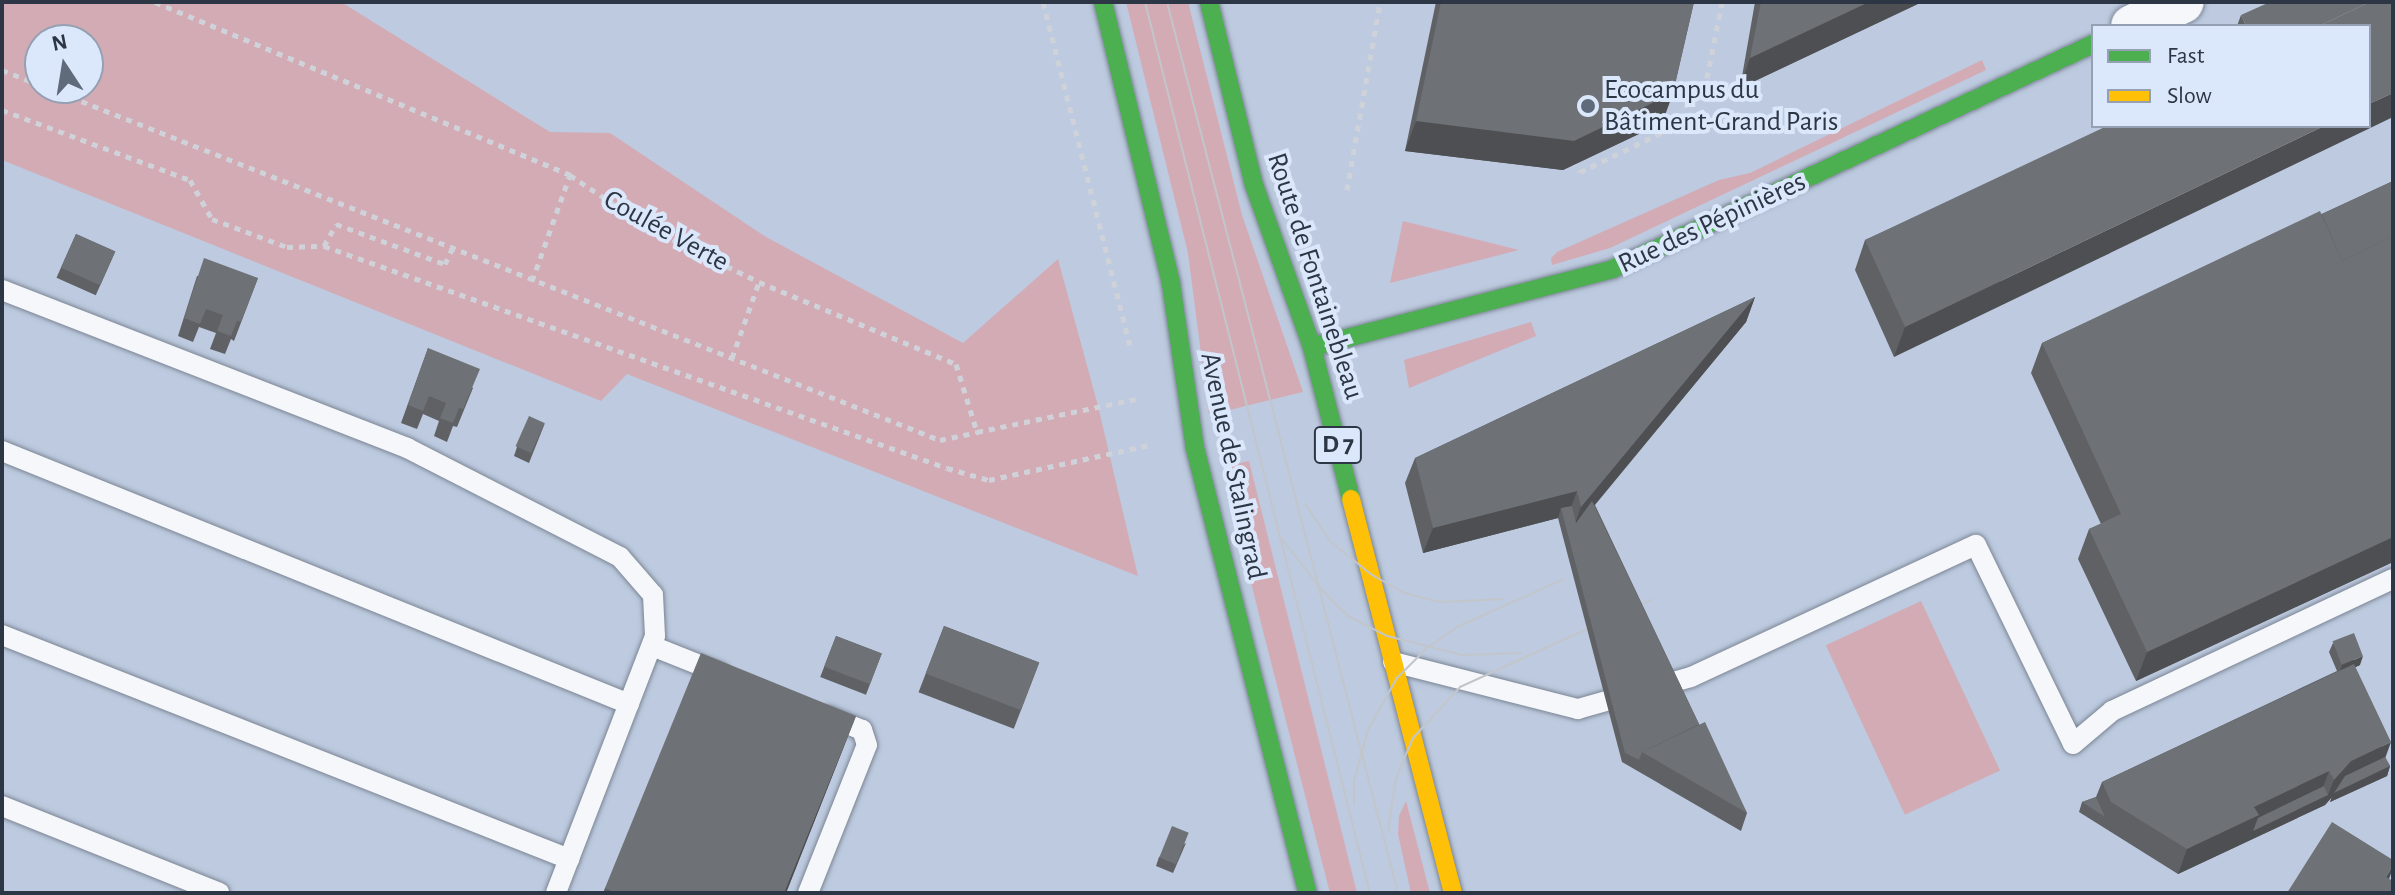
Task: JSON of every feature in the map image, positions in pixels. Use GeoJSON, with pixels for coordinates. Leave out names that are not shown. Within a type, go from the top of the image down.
{"type":"FeatureCollection","features":[{"type":"Feature","properties":{"kind":"main road","name":"Avenue de Stalingrad"},"geometry":{"type":"LineString","coordinates":[[1103,2],[1171,284],[1195,448],[1308,893]]}},
{"type":"Feature","properties":{"kind":"main road","name":"Route de Fontainebleau"},"geometry":{"type":"LineString","coordinates":[[1209,2],[1254,185],[1312,347],[1453,893]]}},
{"type":"Feature","properties":{"kind":"main road","name":"Rue des Pépinières"},"geometry":{"type":"LineString","coordinates":[[1312,347],[1613,269],[2091,45]]}},
{"type":"Feature","properties":{"kind":"street"},"geometry":{"type":"LineString","coordinates":[[2136,24],[2183,2]]}},
{"type":"Feature","properties":{"kind":"lane"},"geometry":{"type":"LineString","coordinates":[[2,290],[407,448],[620,557],[653,595],[655,636],[556,893]]}},
{"type":"Feature","properties":{"kind":"lane"},"geometry":{"type":"LineString","coordinates":[[2,451],[629,704]]}},
{"type":"Feature","properties":{"kind":"lane"},"geometry":{"type":"LineString","coordinates":[[1393,662],[1578,709],[1691,677],[1976,545],[2073,744],[2112,711],[2393,579]]}},
{"type":"Feature","properties":{"kind":"lane"},"geometry":{"type":"LineString","coordinates":[[2,635],[569,859]]}},
{"type":"Feature","properties":{"kind":"lane"},"geometry":{"type":"LineString","coordinates":[[652,646],[736,679]]}},
{"type":"Feature","properties":{"kind":"lane"},"geometry":{"type":"LineString","coordinates":[[806,708],[862,730],[867,745],[808,893]]}},
{"type":"Feature","properties":{"kind":"lane"},"geometry":{"type":"LineString","coordinates":[[2,806],[219,893]]}},
{"type":"Feature","properties":{"kind":"path","name":"Coulée Verte"},"geometry":{"type":"LineString","coordinates":[[155,2],[570,175],[651,229],[759,282],[956,364],[977,432]]}},
{"type":"Feature","properties":{"kind":"path"},"geometry":{"type":"LineString","coordinates":[[1347,190],[1380,2]]}},
{"type":"Feature","properties":{"kind":"path"},"geometry":{"type":"LineString","coordinates":[[1559,153],[1571,158],[1580,172],[1690,119],[1686,105],[1707,78],[1722,2]]}},
{"type":"Feature","properties":{"kind":"path"},"geometry":{"type":"LineString","coordinates":[[2,70],[24,79]]}},
{"type":"Feature","properties":{"kind":"path"},"geometry":{"type":"LineString","coordinates":[[88,104],[940,440],[1142,398]]}},
{"type":"Feature","properties":{"kind":"path"},"geometry":{"type":"LineString","coordinates":[[2,110],[190,180],[212,219],[287,247],[324,246],[989,480],[1154,444]]}},
{"type":"Feature","properties":{"kind":"path"},"geometry":{"type":"LineString","coordinates":[[532,281],[570,175]]}},
{"type":"Feature","properties":{"kind":"path"},"geometry":{"type":"LineString","coordinates":[[324,246],[336,224],[445,264],[452,249]]}},
{"type":"Feature","properties":{"kind":"path"},"geometry":{"type":"LineString","coordinates":[[732,358],[759,282]]}},
{"type":"Feature","properties":{"kind":"shaded area"},"geometry":{"type":"Polygon","coordinates":[[[2,2],[341,2],[550,132],[610,133],[766,237],[963,343],[1058,259],[1098,406],[1138,576],[627,374],[601,401],[2,160],[2,2]]]}},
{"type":"Feature","properties":{"kind":"shaded area"},"geometry":{"type":"Polygon","coordinates":[[[1126,2],[1188,2],[1242,215],[1303,392],[1209,415],[1188,253],[1126,2]]]}},
{"type":"Feature","properties":{"kind":"shaded area"},"geometry":{"type":"Polygon","coordinates":[[[1982,60],[1986,70],[1610,248],[1552,265],[1551,258],[1557,252],[1719,180],[1750,173],[1982,60]]]}},
{"type":"Feature","properties":{"kind":"shaded area"},"geometry":{"type":"Polygon","coordinates":[[[1403,221],[1519,250],[1390,283],[1403,221]]]}},
{"type":"Feature","properties":{"kind":"shaded area"},"geometry":{"type":"Polygon","coordinates":[[[1531,322],[1536,336],[1409,388],[1404,360],[1531,322]]]}},
{"type":"Feature","properties":{"kind":"shaded area"},"geometry":{"type":"Polygon","coordinates":[[[1249,461],[1357,893],[1330,893],[1262,627],[1223,467],[1249,461]]]}},
{"type":"Feature","properties":{"kind":"shaded area"},"geometry":{"type":"Polygon","coordinates":[[[1921,601],[2000,770],[1905,815],[1826,645],[1921,601]]]}},
{"type":"Feature","properties":{"kind":"shaded area"},"geometry":{"type":"Polygon","coordinates":[[[1406,801],[1430,893],[1411,893],[1398,834],[1399,816],[1406,801]]]}},
{"type":"Feature","properties":{"kind":"building"},"geometry":{"type":"Polygon","coordinates":[[[1441,2],[1694,2],[1673,93],[1574,141],[1416,121],[1441,2]]]}},
{"type":"Feature","properties":{"kind":"building"},"geometry":{"type":"Polygon","coordinates":[[[1761,2],[1869,2],[1750,58],[1761,2]]]}},
{"type":"Feature","properties":{"kind":"building"},"geometry":{"type":"Polygon","coordinates":[[[2270,2],[2370,2],[2323,24],[2245,24],[2241,15],[2270,2]]]}},
{"type":"Feature","properties":{"kind":"building"},"geometry":{"type":"Polygon","coordinates":[[[2370,2],[2393,2],[2393,93],[2371,103],[2371,24],[2323,24],[2370,2]]]}},
{"type":"Feature","properties":{"kind":"building"},"geometry":{"type":"Polygon","coordinates":[[[2103,128],[2320,128],[1905,327],[1865,240],[2103,128]]]}},
{"type":"Feature","properties":{"kind":"building"},"geometry":{"type":"Polygon","coordinates":[[[2393,181],[2393,236],[2342,261],[2322,214],[2393,181]]]}},
{"type":"Feature","properties":{"kind":"building"},"geometry":{"type":"Polygon","coordinates":[[[2320,211],[2342,261],[2393,236],[2393,537],[2147,652],[2089,529],[2121,514],[2042,343],[2320,211]]]}},
{"type":"Feature","properties":{"kind":"building"},"geometry":{"type":"Polygon","coordinates":[[[76,234],[115,251],[100,285],[61,268],[76,234]]]}},
{"type":"Feature","properties":{"kind":"building"},"geometry":{"type":"Polygon","coordinates":[[[204,258],[258,278],[241,322],[237,321],[231,336],[217,331],[223,315],[206,309],[200,324],[184,318],[204,258]]]}},
{"type":"Feature","properties":{"kind":"building"},"geometry":{"type":"Polygon","coordinates":[[[1755,297],[1581,507],[1577,491],[1433,528],[1415,458],[1755,297]]]}},
{"type":"Feature","properties":{"kind":"building"},"geometry":{"type":"Polygon","coordinates":[[[428,348],[480,369],[463,409],[459,408],[453,423],[440,418],[446,403],[429,396],[423,411],[408,405],[428,348]]]}},
{"type":"Feature","properties":{"kind":"building"},"geometry":{"type":"Polygon","coordinates":[[[529,416],[545,423],[531,453],[516,446],[529,416]]]}},
{"type":"Feature","properties":{"kind":"building"},"geometry":{"type":"Polygon","coordinates":[[[1592,501],[1699,724],[1642,752],[1639,760],[1625,753],[1561,508],[1572,506],[1576,523],[1592,501]]]}},
{"type":"Feature","properties":{"kind":"building"},"geometry":{"type":"Polygon","coordinates":[[[944,626],[1039,663],[1021,710],[926,674],[944,626]]]}},
{"type":"Feature","properties":{"kind":"building"},"geometry":{"type":"Polygon","coordinates":[[[2354,633],[2363,656],[2341,665],[2333,641],[2354,633]]]}},
{"type":"Feature","properties":{"kind":"building"},"geometry":{"type":"Polygon","coordinates":[[[836,636],[882,654],[870,684],[824,667],[836,636]]]}},
{"type":"Feature","properties":{"kind":"building"},"geometry":{"type":"Polygon","coordinates":[[[701,653],[856,716],[784,893],[616,893],[605,888],[701,653]]]}},
{"type":"Feature","properties":{"kind":"building"},"geometry":{"type":"Polygon","coordinates":[[[2354,664],[2391,742],[2351,761],[2334,780],[2329,771],[2254,807],[2259,815],[2187,849],[2111,802],[2102,782],[2354,664]]]}},
{"type":"Feature","properties":{"kind":"building"},"geometry":{"type":"Polygon","coordinates":[[[1705,722],[1747,813],[1642,752],[1705,722]]]}},
{"type":"Feature","properties":{"kind":"building"},"geometry":{"type":"Polygon","coordinates":[[[2385,757],[2390,766],[2334,793],[2345,776],[2385,757]]]}},
{"type":"Feature","properties":{"kind":"building"},"geometry":{"type":"Polygon","coordinates":[[[2324,786],[2328,795],[2253,831],[2258,818],[2324,786]]]}},
{"type":"Feature","properties":{"kind":"building"},"geometry":{"type":"Polygon","coordinates":[[[2096,797],[2105,817],[2082,802],[2096,797]]]}},
{"type":"Feature","properties":{"kind":"building"},"geometry":{"type":"Polygon","coordinates":[[[2332,822],[2393,860],[2386,877],[2393,881],[2393,893],[2287,893],[2332,822]]]}},
{"type":"Feature","properties":{"kind":"building"},"geometry":{"type":"Polygon","coordinates":[[[1172,826],[1189,833],[1176,864],[1159,858],[1172,826]]]}},
{"type":"Feature","properties":{"kind":"tram line"},"geometry":{"type":"LineString","coordinates":[[1145,2],[1370,893]]}},
{"type":"Feature","properties":{"kind":"tram line"},"geometry":{"type":"LineString","coordinates":[[1167,2],[1398,893]]}},
{"type":"Feature","properties":{"kind":"tram line"},"geometry":{"type":"LineString","coordinates":[[1305,504],[1331,542],[1372,575],[1404,593],[1441,602],[1503,599]]}},
{"type":"Feature","properties":{"kind":"tram line"},"geometry":{"type":"LineString","coordinates":[[1283,540],[1321,589],[1348,616],[1387,636],[1462,655],[1521,653]]}},
{"type":"Feature","properties":{"kind":"tram line"},"geometry":{"type":"LineString","coordinates":[[1354,804],[1354,781],[1368,730],[1397,678],[1427,648],[1457,627],[1564,579]]}},
{"type":"Feature","properties":{"kind":"tram line"},"geometry":{"type":"LineString","coordinates":[[1388,830],[1396,778],[1413,738],[1460,687],[1651,600]]}},
{"type":"Feature","properties":{"kind":"traffic: fast"},"geometry":{"type":"LineString","coordinates":[[1103,2],[1171,284],[1195,448],[1308,893]]}},
{"type":"Feature","properties":{"kind":"traffic: fast"},"geometry":{"type":"LineString","coordinates":[[1209,2],[1254,185],[1312,347],[1351,499]]}},
{"type":"Feature","properties":{"kind":"traffic: fast"},"geometry":{"type":"LineString","coordinates":[[1312,347],[1613,269],[2091,45]]}},
{"type":"Feature","properties":{"kind":"traffic: slow"},"geometry":{"type":"LineString","coordinates":[[1351,499],[1453,893]]}},
{"type":"Feature","properties":{"kind":"place","name":"Ecocampus du Bâtiment-Grand Paris"},"geometry":{"type":"Point","coordinates":[1588,106]}}]}
